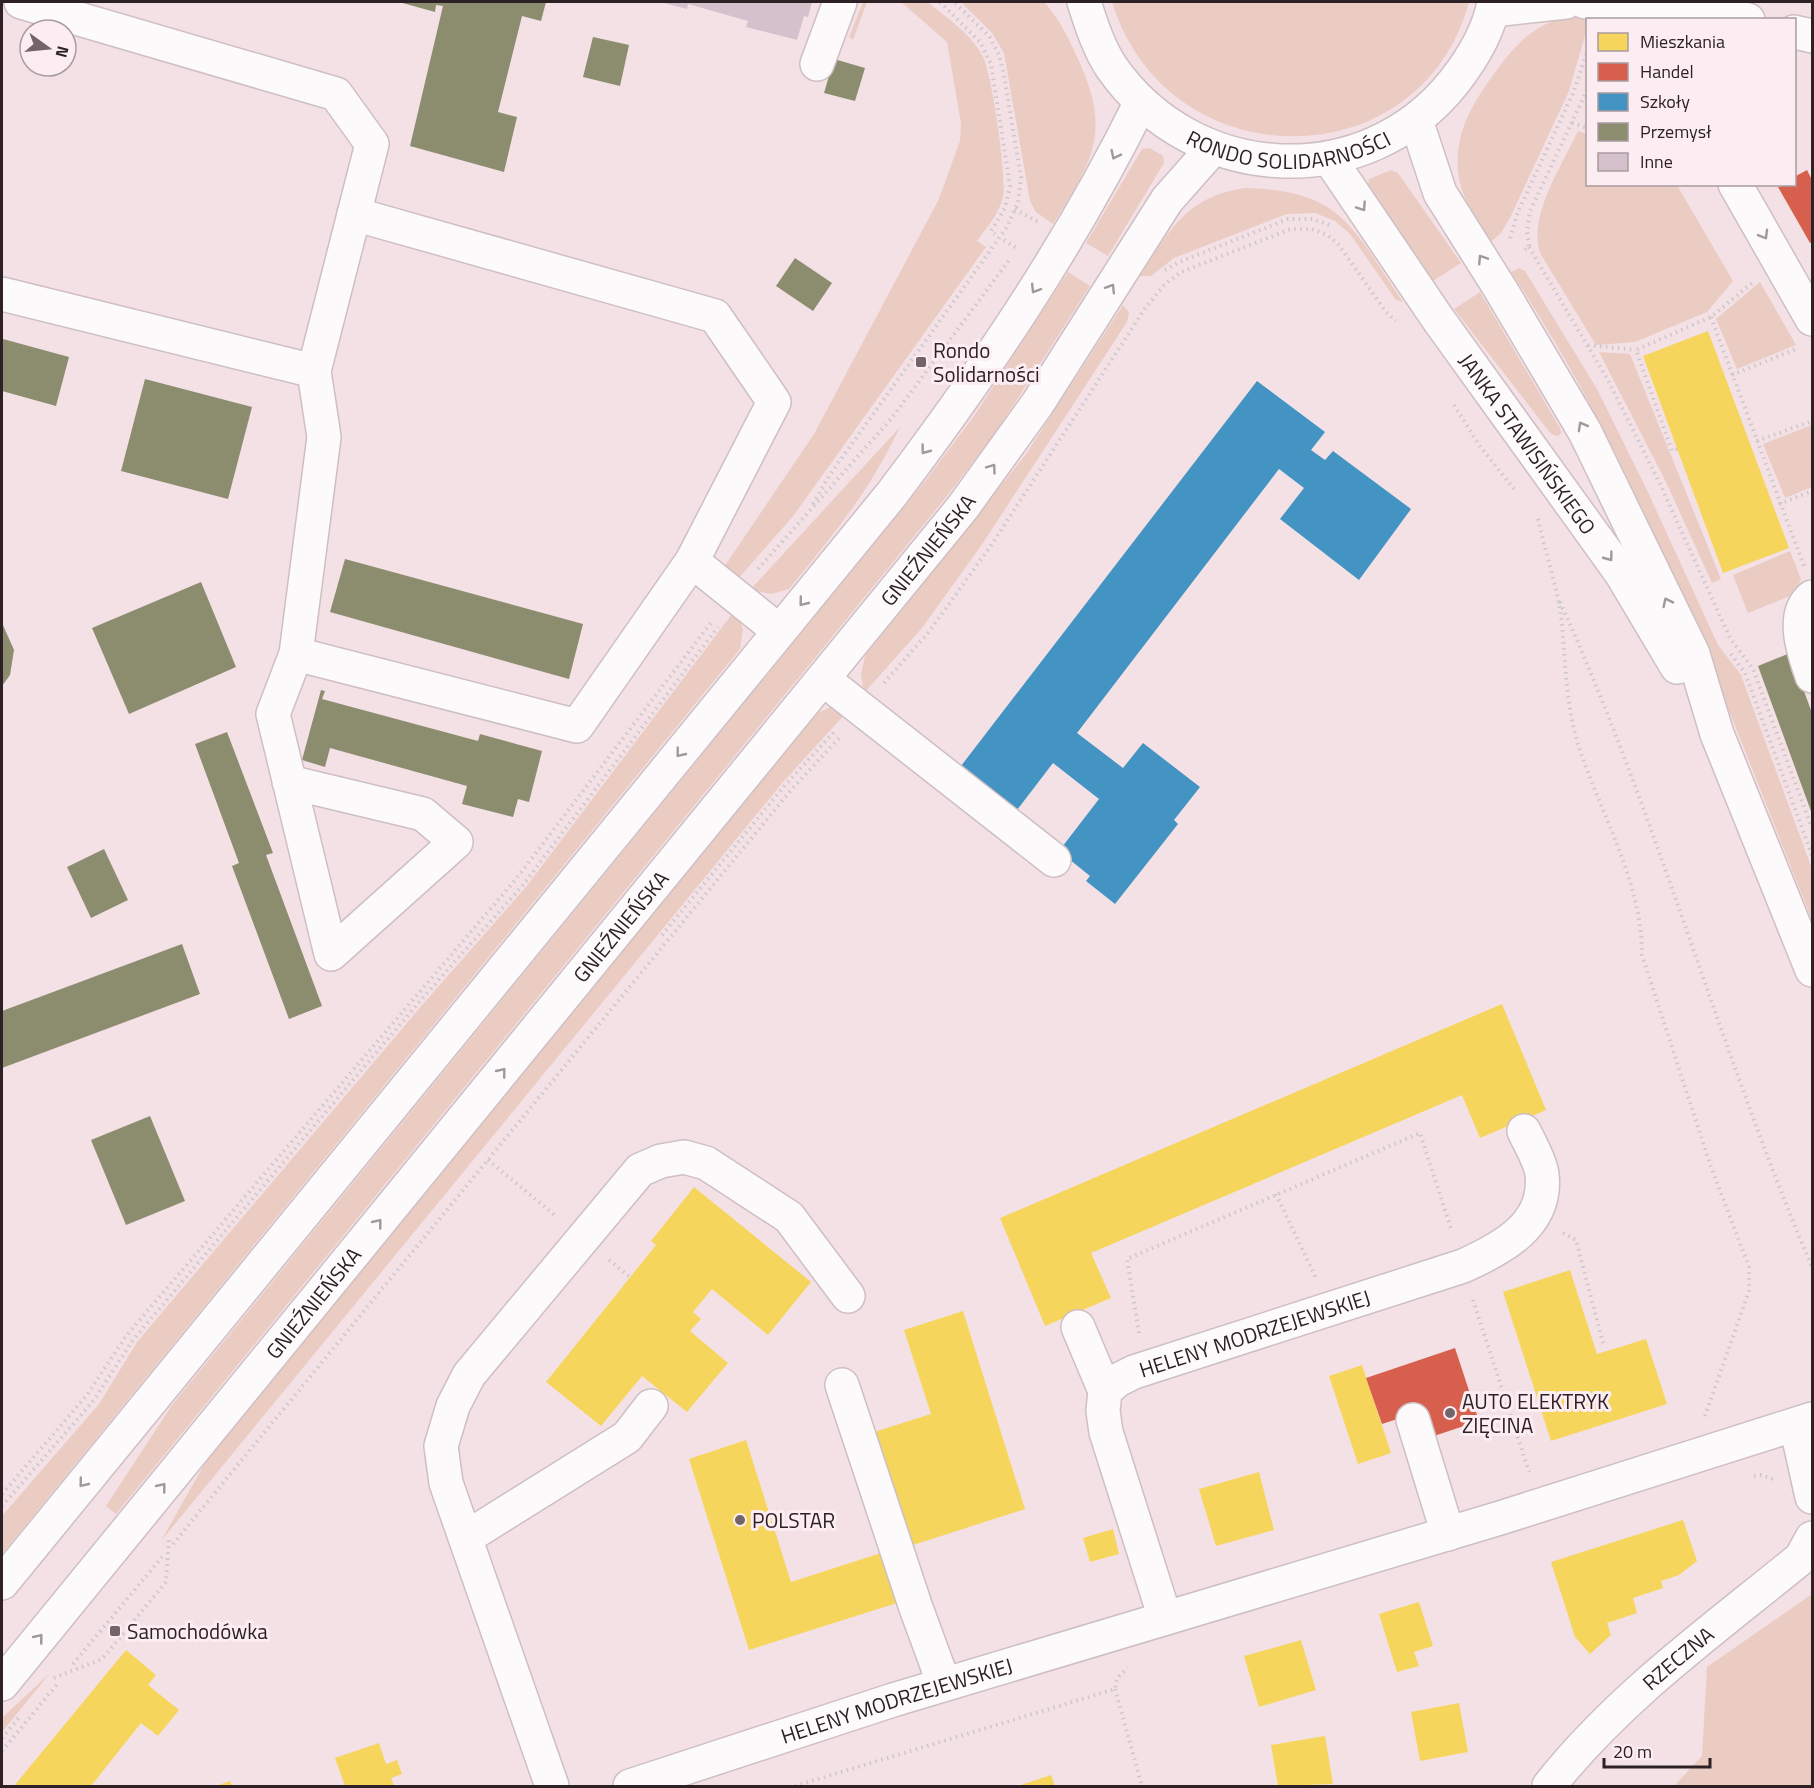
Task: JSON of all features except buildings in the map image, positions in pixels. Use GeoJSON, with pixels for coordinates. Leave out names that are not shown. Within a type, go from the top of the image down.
{"type":"FeatureCollection","features":[{"type":"Feature","properties":{"kind":"street"},"geometry":{"type":"LineString","coordinates":[[21,2],[336,94],[372,144],[314,371],[324,437],[296,654],[273,714],[289,782],[331,954],[456,842],[423,814],[289,782]]}},
{"type":"Feature","properties":{"kind":"street"},"geometry":{"type":"LineString","coordinates":[[817,64],[840,2]]}},
{"type":"Feature","properties":{"kind":"street","name":"RONDO SOLIDARNOŚCI"},"geometry":{"type":"LineString","coordinates":[[1084,2],[1091,28],[1112,68],[1141,102],[1175,129],[1213,148],[1251,159],[1280,162],[1329,158],[1375,144],[1416,120],[1442,98],[1463,71],[1480,42],[1493,6]]}},
{"type":"Feature","properties":{"kind":"street"},"geometry":{"type":"LineString","coordinates":[[1493,6],[1566,2]]}},
{"type":"Feature","properties":{"kind":"street"},"geometry":{"type":"LineString","coordinates":[[1585,2],[1628,8],[1686,8],[1738,18]]}},
{"type":"Feature","properties":{"kind":"street"},"geometry":{"type":"LineString","coordinates":[[1796,32],[1812,36]]}},
{"type":"Feature","properties":{"kind":"street"},"geometry":{"type":"LineString","coordinates":[[2,1583],[891,495],[987,365],[1105,177],[1141,102]]}},
{"type":"Feature","properties":{"kind":"street","name":"JANKA STAWISIŃSKIEGO"},"geometry":{"type":"LineString","coordinates":[[1416,120],[1440,194],[1553,376],[1622,506],[1693,654],[1718,734],[1812,970]]}},
{"type":"Feature","properties":{"kind":"street","name":"GNIEŹNIEŃSKA"},"geometry":{"type":"LineString","coordinates":[[2,1684],[988,474],[1067,360],[1167,200],[1213,148]]}},
{"type":"Feature","properties":{"kind":"street","name":"JANKA STAWISIŃSKIEGO"},"geometry":{"type":"LineString","coordinates":[[1329,158],[1427,304],[1621,573],[1718,734]]}},
{"type":"Feature","properties":{"kind":"street"},"geometry":{"type":"LineString","coordinates":[[1736,186],[1809,332]]}},
{"type":"Feature","properties":{"kind":"street"},"geometry":{"type":"LineString","coordinates":[[296,654],[577,726],[692,561],[774,402],[715,316],[354,214]]}},
{"type":"Feature","properties":{"kind":"street"},"geometry":{"type":"LineString","coordinates":[[2,294],[314,371]]}},
{"type":"Feature","properties":{"kind":"street"},"geometry":{"type":"LineString","coordinates":[[692,561],[779,631]]}},
{"type":"Feature","properties":{"kind":"street"},"geometry":{"type":"LineString","coordinates":[[1810,587],[1800,621],[1806,660],[1812,676]]}},
{"type":"Feature","properties":{"kind":"street"},"geometry":{"type":"LineString","coordinates":[[823,679],[1054,860]]}},
{"type":"Feature","properties":{"kind":"street","name":"HELENY MODRZEJEWSKIEJ"},"geometry":{"type":"LineString","coordinates":[[1105,1391],[1118,1380],[1146,1368],[1327,1310],[1467,1281],[1498,1250],[1519,1234],[1534,1216],[1542,1189],[1542,1172],[1524,1131]]}},
{"type":"Feature","properties":{"kind":"street"},"geometry":{"type":"LineString","coordinates":[[552,1786],[446,1483],[441,1446],[453,1407],[469,1375],[640,1170],[661,1161],[684,1157],[706,1163],[789,1217],[848,1296]]}},
{"type":"Feature","properties":{"kind":"street"},"geometry":{"type":"LineString","coordinates":[[1078,1327],[1105,1391],[1102,1411],[1106,1432],[1165,1618]]}},
{"type":"Feature","properties":{"kind":"street"},"geometry":{"type":"LineString","coordinates":[[842,1385],[916,1608],[945,1684]]}},
{"type":"Feature","properties":{"kind":"street"},"geometry":{"type":"LineString","coordinates":[[467,1538],[627,1437],[651,1406]]}},
{"type":"Feature","properties":{"kind":"street"},"geometry":{"type":"LineString","coordinates":[[1413,1420],[1448,1534]]}},
{"type":"Feature","properties":{"kind":"street"},"geometry":{"type":"LineString","coordinates":[[1804,1422],[1811,1491]]}},
{"type":"Feature","properties":{"kind":"street","name":"HELENY MODRZEJEWSKIEJ"},"geometry":{"type":"LineString","coordinates":[[630,1786],[945,1684],[1448,1534],[1804,1422]]}},
{"type":"Feature","properties":{"kind":"street","name":"RZECZNA"},"geometry":{"type":"LineString","coordinates":[[1549,1786],[1580,1747],[1640,1689],[1801,1558],[1812,1538]]}},
{"type":"Feature","properties":{"kind":"path"},"geometry":{"type":"LineString","coordinates":[[940,2],[980,42],[991,64],[1010,186],[1005,207],[991,231],[995,234]]}},
{"type":"Feature","properties":{"kind":"path"},"geometry":{"type":"LineString","coordinates":[[808,513],[829,476],[1000,237],[1015,209],[1021,177],[999,55],[982,28],[954,2]]}},
{"type":"Feature","properties":{"kind":"path"},"geometry":{"type":"LineString","coordinates":[[1514,243],[1510,238],[1518,212],[1574,93],[1586,53]]}},
{"type":"Feature","properties":{"kind":"path"},"geometry":{"type":"LineString","coordinates":[[1586,90],[1530,211],[1523,250],[1588,345],[1609,382],[1660,484],[1730,638],[1753,669],[1812,828]]}},
{"type":"Feature","properties":{"kind":"path"},"geometry":{"type":"LineString","coordinates":[[1572,123],[1586,128]]}},
{"type":"Feature","properties":{"kind":"path"},"geometry":{"type":"LineString","coordinates":[[1015,209],[1041,225]]}},
{"type":"Feature","properties":{"kind":"path"},"geometry":{"type":"LineString","coordinates":[[1157,276],[1177,262],[1288,219],[1313,219],[1338,230]]}},
{"type":"Feature","properties":{"kind":"path"},"geometry":{"type":"LineString","coordinates":[[883,684],[928,633],[990,547],[1146,307],[1170,280],[1181,272],[1291,230],[1312,229],[1327,235],[1338,244],[1391,319],[1399,322]]}},
{"type":"Feature","properties":{"kind":"path"},"geometry":{"type":"LineString","coordinates":[[1004,240],[1018,249]]}},
{"type":"Feature","properties":{"kind":"path"},"geometry":{"type":"LineString","coordinates":[[750,578],[891,419],[1023,243]]}},
{"type":"Feature","properties":{"kind":"path"},"geometry":{"type":"LineString","coordinates":[[1588,345],[1636,350],[1711,317],[1755,280]]}},
{"type":"Feature","properties":{"kind":"path"},"geometry":{"type":"LineString","coordinates":[[1711,317],[1810,587]]}},
{"type":"Feature","properties":{"kind":"path"},"geometry":{"type":"LineString","coordinates":[[1732,375],[1809,332]]}},
{"type":"Feature","properties":{"kind":"path"},"geometry":{"type":"LineString","coordinates":[[1636,350],[1672,451],[1677,449]]}},
{"type":"Feature","properties":{"kind":"path"},"geometry":{"type":"LineString","coordinates":[[1449,397],[1479,445],[1516,491]]}},
{"type":"Feature","properties":{"kind":"path"},"geometry":{"type":"LineString","coordinates":[[1756,441],[1812,421]]}},
{"type":"Feature","properties":{"kind":"path"},"geometry":{"type":"LineString","coordinates":[[1779,504],[1812,491]]}},
{"type":"Feature","properties":{"kind":"path"},"geometry":{"type":"LineString","coordinates":[[1538,518],[1558,596],[1568,691],[1578,745],[1634,893],[1642,933],[1642,955],[1711,1167],[1749,1267],[1749,1291],[1703,1422]]}},
{"type":"Feature","properties":{"kind":"path"},"geometry":{"type":"LineString","coordinates":[[1558,596],[1592,672],[1698,960],[1770,1168],[1812,1267]]}},
{"type":"Feature","properties":{"kind":"path"},"geometry":{"type":"LineString","coordinates":[[2,1494],[87,1395],[126,1336],[149,1308],[516,879],[720,610]]}},
{"type":"Feature","properties":{"kind":"path"},"geometry":{"type":"LineString","coordinates":[[2,1506],[94,1400],[133,1340],[420,1001],[523,885],[719,625]]}},
{"type":"Feature","properties":{"kind":"path"},"geometry":{"type":"LineString","coordinates":[[658,940],[786,784],[841,724]]}},
{"type":"Feature","properties":{"kind":"path"},"geometry":{"type":"LineString","coordinates":[[173,1544],[792,790],[848,729]]}},
{"type":"Feature","properties":{"kind":"path"},"geometry":{"type":"LineString","coordinates":[[1146,1368],[1127,1259],[1420,1132],[1531,1479]]}},
{"type":"Feature","properties":{"kind":"path"},"geometry":{"type":"LineString","coordinates":[[1276,1194],[1315,1275],[1327,1310]]}},
{"type":"Feature","properties":{"kind":"path"},"geometry":{"type":"LineString","coordinates":[[1560,1231],[1576,1240],[1603,1343]]}},
{"type":"Feature","properties":{"kind":"path"},"geometry":{"type":"LineString","coordinates":[[1747,1477],[1767,1477],[1777,1482],[1785,1491],[1811,1491]]}},
{"type":"Feature","properties":{"kind":"path"},"geometry":{"type":"LineString","coordinates":[[51,1679],[102,1659],[159,1591],[166,1582],[168,1537],[176,1528]]}},
{"type":"Feature","properties":{"kind":"path"},"geometry":{"type":"LineString","coordinates":[[74,1664],[162,1557]]}},
{"type":"Feature","properties":{"kind":"path"},"geometry":{"type":"LineString","coordinates":[[1137,1666],[1125,1669],[1117,1678],[1115,1689],[1142,1786]]}},
{"type":"Feature","properties":{"kind":"path"},"geometry":{"type":"LineString","coordinates":[[2,1751],[59,1682]]}},
{"type":"Feature","properties":{"kind":"path"},"geometry":{"type":"LineString","coordinates":[[795,1786],[1115,1689]]}},
{"type":"Feature","properties":{"kind":"path"},"geometry":{"type":"LineString","coordinates":[[2,1738],[23,1713]]}},
{"type":"Feature","properties":{"kind":"shaded area"},"geometry":{"type":"Polygon","coordinates":[[[863,2],[867,2],[853,40],[849,37],[863,2]]]}},
{"type":"Feature","properties":{"kind":"shaded area"},"geometry":{"type":"Polygon","coordinates":[[[901,2],[928,2],[966,34],[983,57],[998,126],[1003,170],[1003,197],[996,215],[977,241],[986,247],[794,515],[736,581],[722,570],[814,434],[938,201],[960,141],[961,123],[947,42],[901,2]]]}},
{"type":"Feature","properties":{"kind":"shaded area"},"geometry":{"type":"Polygon","coordinates":[[[961,2],[1044,2],[1067,35],[1088,83],[1096,125],[1094,144],[1079,181],[1053,224],[1036,212],[1030,201],[1004,53],[992,33],[961,2]]]}},
{"type":"Feature","properties":{"kind":"shaded area"},"geometry":{"type":"Polygon","coordinates":[[[1112,2],[1469,2],[1442,61],[1401,103],[1349,128],[1293,136],[1236,128],[1184,103],[1141,61],[1112,2]]]}},
{"type":"Feature","properties":{"kind":"shaded area"},"geometry":{"type":"Polygon","coordinates":[[[1591,15],[1590,18],[1586,18],[1586,32],[1569,91],[1510,218],[1501,233],[1491,242],[1470,208],[1460,182],[1459,146],[1466,122],[1483,89],[1521,42],[1544,25],[1573,16],[1591,15]]]}},
{"type":"Feature","properties":{"kind":"shaded area"},"geometry":{"type":"Polygon","coordinates":[[[1578,131],[1586,134],[1586,186],[1678,186],[1733,281],[1707,312],[1635,342],[1596,345],[1540,253],[1539,223],[1556,175],[1578,131]]]}},
{"type":"Feature","properties":{"kind":"shaded area"},"geometry":{"type":"Polygon","coordinates":[[[1150,148],[1163,156],[1164,163],[1108,256],[1086,243],[1142,149],[1150,148]]]}},
{"type":"Feature","properties":{"kind":"shaded area"},"geometry":{"type":"Polygon","coordinates":[[[1391,170],[1398,173],[1461,263],[1433,281],[1368,185],[1369,179],[1391,170]]]}},
{"type":"Feature","properties":{"kind":"shaded area"},"geometry":{"type":"Polygon","coordinates":[[[1244,188],[1277,190],[1303,196],[1324,205],[1342,218],[1356,234],[1403,302],[1396,300],[1350,234],[1335,221],[1315,213],[1287,214],[1174,258],[1151,276],[1140,276],[1181,218],[1207,199],[1244,188]]]}},
{"type":"Feature","properties":{"kind":"shaded area"},"geometry":{"type":"Polygon","coordinates":[[[1519,268],[1525,271],[1597,389],[1647,490],[1718,645],[1741,675],[1812,869],[1812,920],[1678,588],[1602,427],[1558,348],[1511,272],[1519,268]]]}},
{"type":"Feature","properties":{"kind":"shaded area"},"geometry":{"type":"Polygon","coordinates":[[[1068,272],[1090,286],[996,432],[947,496],[116,1514],[106,1506],[172,1405],[926,480],[974,416],[1068,272]]]}},
{"type":"Feature","properties":{"kind":"shaded area"},"geometry":{"type":"Polygon","coordinates":[[[1760,282],[1796,345],[1737,369],[1716,319],[1760,282]]]}},
{"type":"Feature","properties":{"kind":"shaded area"},"geometry":{"type":"Polygon","coordinates":[[[1480,292],[1560,428],[1561,433],[1558,436],[1551,434],[1454,309],[1480,292]]]}},
{"type":"Feature","properties":{"kind":"shaded area"},"geometry":{"type":"Polygon","coordinates":[[[1123,305],[1129,312],[1127,322],[983,543],[922,628],[864,693],[861,674],[865,656],[1026,454],[1123,305]]]}},
{"type":"Feature","properties":{"kind":"shaded area"},"geometry":{"type":"Polygon","coordinates":[[[1599,352],[1630,354],[1721,579],[1712,583],[1666,482],[1599,352]]]}},
{"type":"Feature","properties":{"kind":"shaded area"},"geometry":{"type":"Polygon","coordinates":[[[1812,425],[1812,487],[1785,498],[1763,444],[1812,425]]]}},
{"type":"Feature","properties":{"kind":"shaded area"},"geometry":{"type":"Polygon","coordinates":[[[900,427],[863,492],[836,531],[789,589],[772,594],[750,590],[900,427]]]}},
{"type":"Feature","properties":{"kind":"shaded area"},"geometry":{"type":"Polygon","coordinates":[[[1790,551],[1801,579],[1795,594],[1748,613],[1733,575],[1790,551]]]}},
{"type":"Feature","properties":{"kind":"shaded area"},"geometry":{"type":"Polygon","coordinates":[[[735,610],[743,629],[740,649],[2,1554],[2,1516],[99,1404],[137,1342],[423,1004],[526,887],[735,610]]]}},
{"type":"Feature","properties":{"kind":"shaded area"},"geometry":{"type":"Polygon","coordinates":[[[830,707],[846,713],[783,782],[161,1541],[205,1463],[818,713],[830,707]]]}},
{"type":"Feature","properties":{"kind":"shaded area"},"geometry":{"type":"Polygon","coordinates":[[[1812,1594],[1812,1786],[1674,1786],[1702,1756],[1707,1667],[1812,1594]]]}},
{"type":"Feature","properties":{"kind":"shaded area"},"geometry":{"type":"Polygon","coordinates":[[[50,1673],[2,1732],[2,1718],[50,1673]]]}},
{"type":"Feature","properties":{"kind":"place","name":"Rondo Solidarności"},"geometry":{"type":"Point","coordinates":[921,362]}},
{"type":"Feature","properties":{"kind":"place","name":"AUTO ELEKTRYK ZIĘCINA"},"geometry":{"type":"Point","coordinates":[1450,1413]}},
{"type":"Feature","properties":{"kind":"place","name":"POLSTAR"},"geometry":{"type":"Point","coordinates":[740,1520]}},
{"type":"Feature","properties":{"kind":"place","name":"Samochodówka"},"geometry":{"type":"Point","coordinates":[115,1631]}}]}
